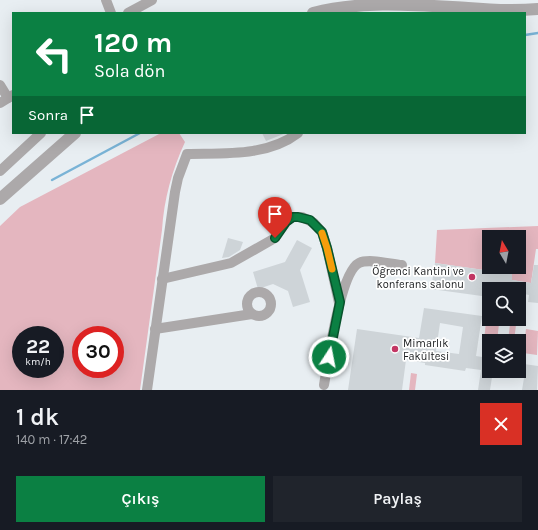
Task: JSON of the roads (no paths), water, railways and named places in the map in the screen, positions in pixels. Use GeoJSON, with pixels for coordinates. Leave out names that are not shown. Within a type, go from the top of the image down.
{"type":"FeatureCollection","features":[{"type":"Feature","properties":{"kind":"street"},"geometry":{"type":"LineString","coordinates":[[106,0],[111,12]]}},
{"type":"Feature","properties":{"kind":"street"},"geometry":{"type":"LineString","coordinates":[[130,12],[152,0]]}},
{"type":"Feature","properties":{"kind":"street"},"geometry":{"type":"LineString","coordinates":[[448,7],[452,3],[459,0]]}},
{"type":"Feature","properties":{"kind":"street"},"geometry":{"type":"LineString","coordinates":[[318,12],[334,8],[387,3],[491,9],[538,9]]}},
{"type":"Feature","properties":{"kind":"street"},"geometry":{"type":"LineString","coordinates":[[0,85],[7,99]]}},
{"type":"Feature","properties":{"kind":"street"},"geometry":{"type":"LineString","coordinates":[[0,171],[40,134]]}},
{"type":"Feature","properties":{"kind":"street"},"geometry":{"type":"LineString","coordinates":[[0,199],[74,134]]}},
{"type":"Feature","properties":{"kind":"street"},"geometry":{"type":"LineString","coordinates":[[146,390],[175,192],[178,178],[187,154],[250,153],[280,142],[296,134]]}},
{"type":"Feature","properties":{"kind":"street"},"geometry":{"type":"LineString","coordinates":[[162,280],[231,263],[275,238],[289,219],[293,217],[302,217],[314,223],[322,232],[340,302]]}},
{"type":"Feature","properties":{"kind":"street"},"geometry":{"type":"LineString","coordinates":[[324,385],[340,302],[351,271],[357,265],[369,261],[402,265]]}},
{"type":"Feature","properties":{"kind":"street"},"geometry":{"type":"LineString","coordinates":[[155,329],[252,314]]}},
{"type":"Feature","properties":{"kind":"waterway"},"geometry":{"type":"LineString","coordinates":[[526,35],[538,33]]}},
{"type":"Feature","properties":{"kind":"waterway"},"geometry":{"type":"LineString","coordinates":[[52,180],[138,134]]}},
{"type":"Feature","properties":{"kind":"place","name":"Öğrenci Kantini ve konferans salonu"},"geometry":{"type":"Point","coordinates":[472,277]}},
{"type":"Feature","properties":{"kind":"place","name":"Mimarlık Fakültesi"},"geometry":{"type":"Point","coordinates":[395,349]}}]}
